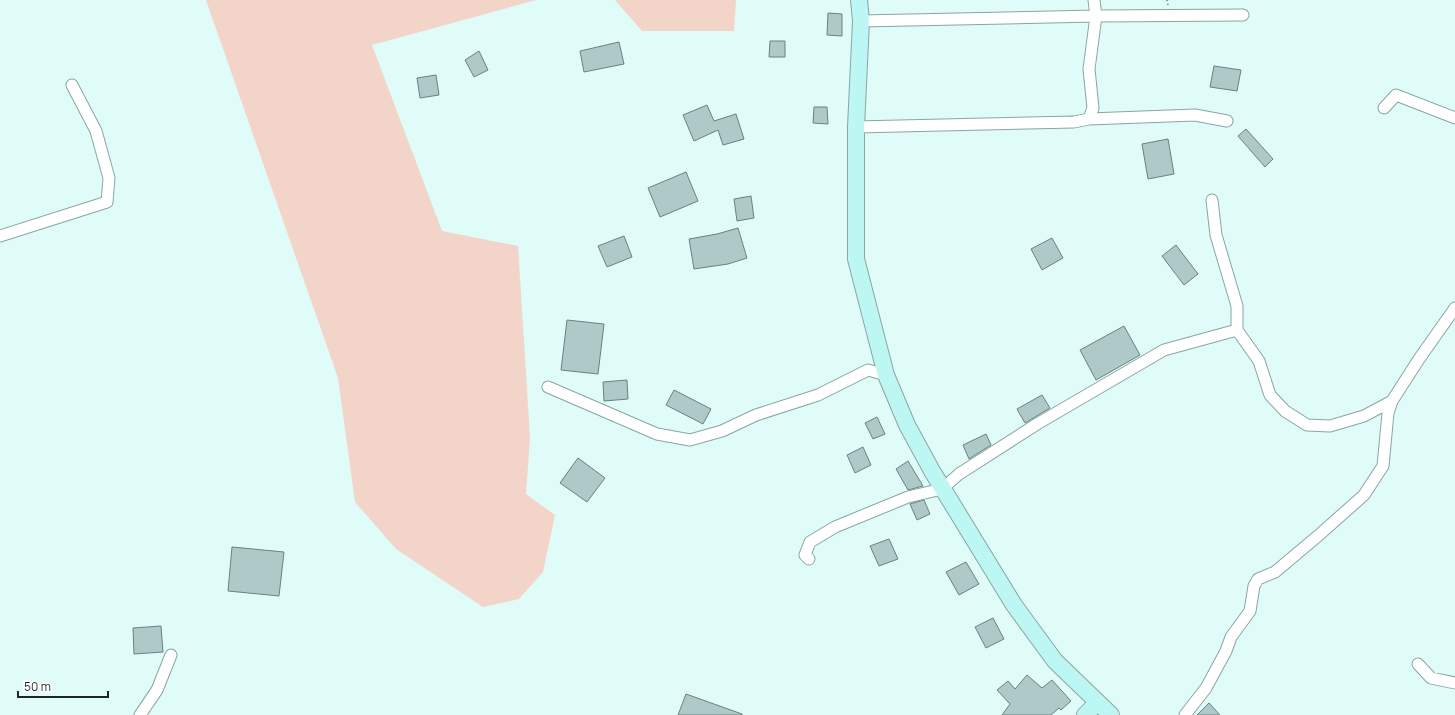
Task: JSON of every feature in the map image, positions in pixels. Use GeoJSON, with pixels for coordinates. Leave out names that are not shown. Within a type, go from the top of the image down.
{"type":"FeatureCollection","features":[{"type":"Feature","properties":{"kind":"street"},"geometry":{"type":"LineString","coordinates":[[859,0],[860,21],[856,127],[856,259],[886,375],[908,424],[942,489],[1014,605],[1055,661],[1111,715]]}},
{"type":"Feature","properties":{"kind":"street"},"geometry":{"type":"LineString","coordinates":[[1090,119],[1093,108],[1089,69],[1096,16],[1094,0]]}},
{"type":"Feature","properties":{"kind":"street"},"geometry":{"type":"LineString","coordinates":[[860,21],[1096,16],[1243,15]]}},
{"type":"Feature","properties":{"kind":"street"},"geometry":{"type":"LineString","coordinates":[[0,236],[106,202],[109,178],[96,131],[72,85]]}},
{"type":"Feature","properties":{"kind":"street"},"geometry":{"type":"LineString","coordinates":[[1384,108],[1396,95],[1455,118]]}},
{"type":"Feature","properties":{"kind":"street"},"geometry":{"type":"LineString","coordinates":[[856,127],[1066,122],[1090,119],[1195,115],[1227,121]]}},
{"type":"Feature","properties":{"kind":"street"},"geometry":{"type":"LineString","coordinates":[[1212,200],[1216,235],[1237,306],[1237,330],[1259,361],[1270,395],[1285,411],[1307,425],[1330,426],[1364,416],[1392,402]]}},
{"type":"Feature","properties":{"kind":"street"},"geometry":{"type":"LineString","coordinates":[[1185,715],[1206,688],[1226,651],[1230,636],[1250,611],[1254,586],[1258,579],[1274,572],[1364,495],[1383,466],[1388,413],[1392,402],[1419,359],[1455,308]]}},
{"type":"Feature","properties":{"kind":"street"},"geometry":{"type":"LineString","coordinates":[[808,559],[805,555],[810,542],[835,528],[908,497],[942,489],[959,474],[1037,424],[1164,350],[1237,330]]}},
{"type":"Feature","properties":{"kind":"street"},"geometry":{"type":"LineString","coordinates":[[548,387],[657,434],[690,440],[722,431],[756,415],[818,395],[868,370],[886,375]]}},
{"type":"Feature","properties":{"kind":"street"},"geometry":{"type":"LineString","coordinates":[[140,715],[157,690],[171,655]]}},
{"type":"Feature","properties":{"kind":"street"},"geometry":{"type":"LineString","coordinates":[[1418,664],[1430,678],[1455,683]]}},
{"type":"Feature","properties":{"kind":"street"},"geometry":{"type":"LineString","coordinates":[[1085,715],[1097,703]]}},
{"type":"Feature","properties":{"kind":"shaded area"},"geometry":{"type":"Polygon","coordinates":[[[206,0],[536,0],[372,45],[442,231],[518,246],[530,438],[526,494],[555,515],[543,572],[519,599],[483,607],[396,549],[355,502],[338,378],[206,0]]]}},
{"type":"Feature","properties":{"kind":"shaded area"},"geometry":{"type":"Polygon","coordinates":[[[615,0],[736,0],[734,31],[642,31],[615,0]]]}},
{"type":"Feature","properties":{"kind":"building"},"geometry":{"type":"Polygon","coordinates":[[[828,13],[842,14],[842,36],[827,35],[828,13]]]}},
{"type":"Feature","properties":{"kind":"building"},"geometry":{"type":"Polygon","coordinates":[[[770,41],[785,41],[785,57],[769,57],[770,41]]]}},
{"type":"Feature","properties":{"kind":"building"},"geometry":{"type":"Polygon","coordinates":[[[619,42],[624,64],[584,72],[580,51],[619,42]]]}},
{"type":"Feature","properties":{"kind":"building"},"geometry":{"type":"Polygon","coordinates":[[[479,51],[488,70],[474,77],[465,60],[479,51]]]}},
{"type":"Feature","properties":{"kind":"building"},"geometry":{"type":"Polygon","coordinates":[[[1214,66],[1241,70],[1237,91],[1210,87],[1214,66]]]}},
{"type":"Feature","properties":{"kind":"building"},"geometry":{"type":"Polygon","coordinates":[[[436,75],[439,95],[420,98],[417,78],[436,75]]]}},
{"type":"Feature","properties":{"kind":"building"},"geometry":{"type":"Polygon","coordinates":[[[707,105],[714,121],[736,114],[744,139],[723,145],[718,130],[694,141],[683,115],[707,105]]]}},
{"type":"Feature","properties":{"kind":"building"},"geometry":{"type":"Polygon","coordinates":[[[814,107],[827,107],[828,124],[813,123],[814,107]]]}},
{"type":"Feature","properties":{"kind":"building"},"geometry":{"type":"Polygon","coordinates":[[[1246,129],[1273,159],[1265,167],[1238,136],[1246,129]]]}},
{"type":"Feature","properties":{"kind":"building"},"geometry":{"type":"Polygon","coordinates":[[[1168,139],[1174,174],[1148,179],[1142,144],[1168,139]]]}},
{"type":"Feature","properties":{"kind":"building"},"geometry":{"type":"Polygon","coordinates":[[[686,172],[698,201],[660,217],[648,188],[686,172]]]}},
{"type":"Feature","properties":{"kind":"building"},"geometry":{"type":"Polygon","coordinates":[[[751,196],[754,218],[737,221],[734,199],[751,196]]]}},
{"type":"Feature","properties":{"kind":"building"},"geometry":{"type":"Polygon","coordinates":[[[738,228],[747,258],[728,264],[694,269],[689,239],[717,234],[738,228]]]}},
{"type":"Feature","properties":{"kind":"building"},"geometry":{"type":"Polygon","coordinates":[[[624,236],[632,257],[607,267],[598,246],[624,236]]]}},
{"type":"Feature","properties":{"kind":"building"},"geometry":{"type":"Polygon","coordinates":[[[1052,238],[1063,258],[1042,270],[1031,249],[1052,238]]]}},
{"type":"Feature","properties":{"kind":"building"},"geometry":{"type":"Polygon","coordinates":[[[1176,245],[1198,274],[1184,285],[1162,256],[1176,245]]]}},
{"type":"Feature","properties":{"kind":"building"},"geometry":{"type":"Polygon","coordinates":[[[567,320],[604,324],[598,374],[561,370],[567,320]]]}},
{"type":"Feature","properties":{"kind":"building"},"geometry":{"type":"Polygon","coordinates":[[[1124,326],[1140,355],[1096,380],[1080,350],[1124,326]]]}},
{"type":"Feature","properties":{"kind":"building"},"geometry":{"type":"Polygon","coordinates":[[[627,380],[628,399],[604,401],[603,382],[627,380]]]}},
{"type":"Feature","properties":{"kind":"building"},"geometry":{"type":"Polygon","coordinates":[[[674,390],[711,409],[703,424],[666,405],[674,390]]]}},
{"type":"Feature","properties":{"kind":"building"},"geometry":{"type":"Polygon","coordinates":[[[1042,395],[1050,408],[1025,423],[1017,409],[1042,395]]]}},
{"type":"Feature","properties":{"kind":"building"},"geometry":{"type":"Polygon","coordinates":[[[877,417],[885,434],[873,439],[865,423],[877,417]]]}},
{"type":"Feature","properties":{"kind":"building"},"geometry":{"type":"Polygon","coordinates":[[[986,434],[991,445],[969,459],[963,445],[986,434]]]}},
{"type":"Feature","properties":{"kind":"building"},"geometry":{"type":"Polygon","coordinates":[[[863,447],[871,465],[855,473],[847,455],[863,447]]]}},
{"type":"Feature","properties":{"kind":"building"},"geometry":{"type":"Polygon","coordinates":[[[578,458],[605,478],[587,502],[560,483],[578,458]]]}},
{"type":"Feature","properties":{"kind":"building"},"geometry":{"type":"Polygon","coordinates":[[[908,461],[923,486],[908,490],[896,469],[908,461]]]}},
{"type":"Feature","properties":{"kind":"building"},"geometry":{"type":"Polygon","coordinates":[[[924,500],[930,514],[917,520],[910,504],[924,500]]]}},
{"type":"Feature","properties":{"kind":"building"},"geometry":{"type":"Polygon","coordinates":[[[889,539],[898,559],[879,566],[870,546],[889,539]]]}},
{"type":"Feature","properties":{"kind":"building"},"geometry":{"type":"Polygon","coordinates":[[[232,547],[284,552],[279,596],[228,591],[232,547]]]}},
{"type":"Feature","properties":{"kind":"building"},"geometry":{"type":"Polygon","coordinates":[[[966,562],[979,584],[959,595],[946,572],[966,562]]]}},
{"type":"Feature","properties":{"kind":"building"},"geometry":{"type":"Polygon","coordinates":[[[993,618],[1004,639],[986,648],[975,627],[993,618]]]}},
{"type":"Feature","properties":{"kind":"building"},"geometry":{"type":"Polygon","coordinates":[[[161,626],[163,652],[134,654],[133,628],[161,626]]]}},
{"type":"Feature","properties":{"kind":"building"},"geometry":{"type":"Polygon","coordinates":[[[1027,675],[1042,688],[1052,680],[1071,701],[1061,710],[1059,708],[1051,715],[1002,715],[1010,704],[997,690],[1008,681],[1015,689],[1027,675]]]}},
{"type":"Feature","properties":{"kind":"building"},"geometry":{"type":"Polygon","coordinates":[[[686,694],[742,714],[742,715],[678,715],[686,694]]]}},
{"type":"Feature","properties":{"kind":"building"},"geometry":{"type":"Polygon","coordinates":[[[1209,703],[1220,715],[1197,715],[1209,703]]]}}]}
